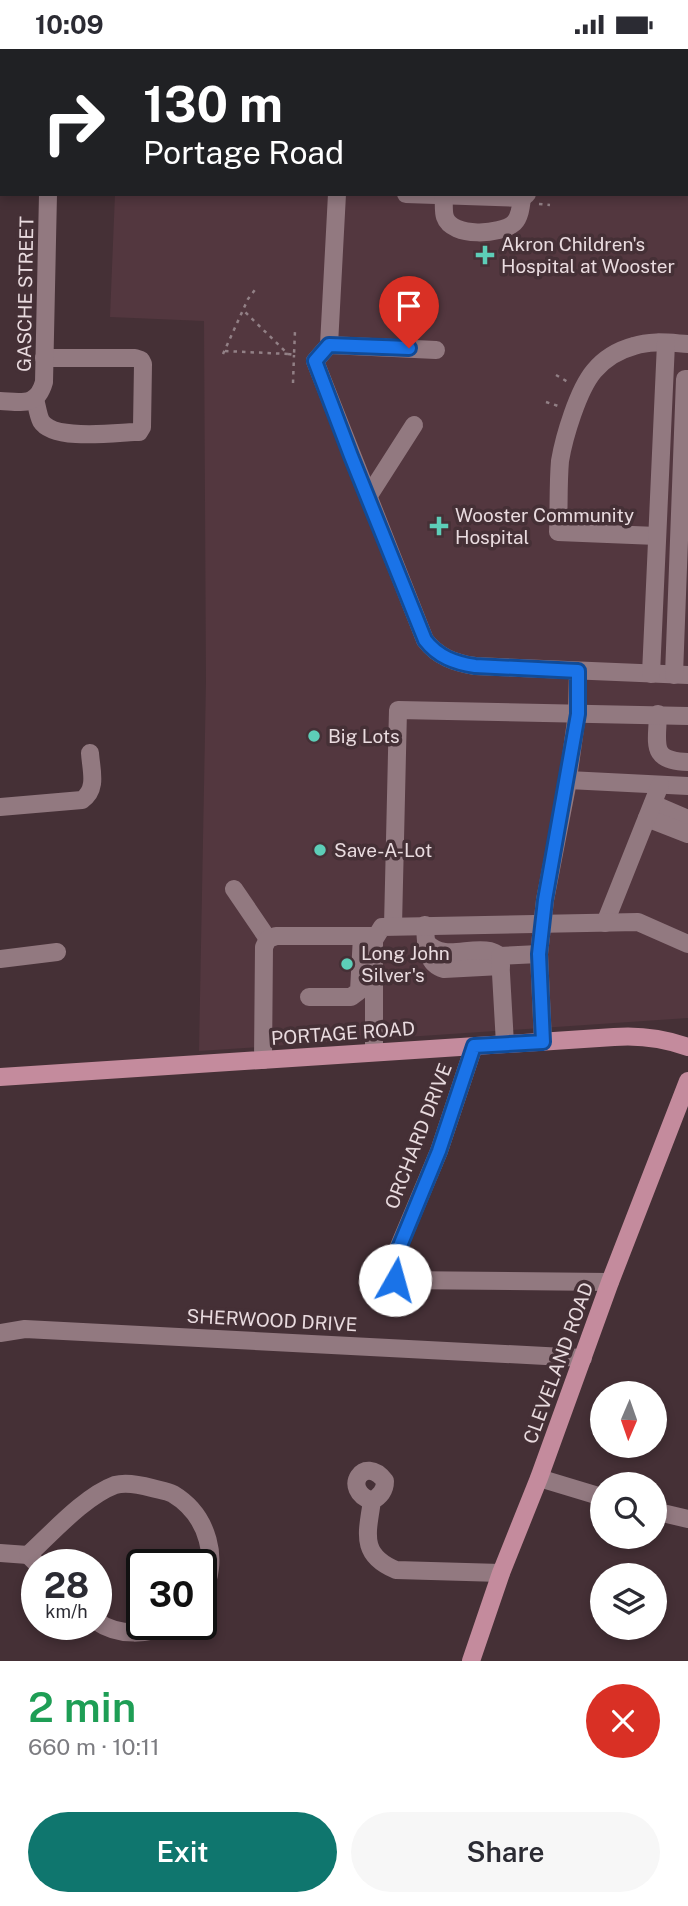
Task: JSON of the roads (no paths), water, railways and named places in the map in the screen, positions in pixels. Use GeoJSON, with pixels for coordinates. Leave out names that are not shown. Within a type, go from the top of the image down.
{"type":"FeatureCollection","features":[{"type":"Feature","properties":{"kind":"main road","name":"PORTAGE ROAD"},"geometry":{"type":"LineString","coordinates":[[0,1077],[633,1036],[670,1041],[688,1047]]}},
{"type":"Feature","properties":{"kind":"main road","name":"CLEVELAND ROAD"},"geometry":{"type":"LineString","coordinates":[[471,1661],[501,1573],[688,1081]]}},
{"type":"Feature","properties":{"kind":"street","name":"GASCHE STREET"},"geometry":{"type":"LineString","coordinates":[[0,401],[20,402],[35,399],[41,393],[44,381],[48,196]]}},
{"type":"Feature","properties":{"kind":"street"},"geometry":{"type":"LineString","coordinates":[[337,196],[329,345],[315,361],[425,640],[436,653],[461,664],[475,666],[681,675],[685,379],[688,379]]}},
{"type":"Feature","properties":{"kind":"street"},"geometry":{"type":"LineString","coordinates":[[444,196],[445,219],[461,231],[469,232],[502,230],[511,226],[529,199]]}},
{"type":"Feature","properties":{"kind":"street"},"geometry":{"type":"LineString","coordinates":[[494,196],[529,199]]}},
{"type":"Feature","properties":{"kind":"street"},"geometry":{"type":"LineString","coordinates":[[651,674],[666,343]]}},
{"type":"Feature","properties":{"kind":"street"},"geometry":{"type":"LineString","coordinates":[[657,536],[558,532],[560,474],[565,439],[582,389],[594,371],[612,355],[637,345],[688,344]]}},
{"type":"Feature","properties":{"kind":"street"},"geometry":{"type":"LineString","coordinates":[[329,345],[436,350]]}},
{"type":"Feature","properties":{"kind":"street"},"geometry":{"type":"LineString","coordinates":[[35,399],[42,422],[51,431],[65,434],[139,432],[142,427],[141,360],[44,358]]}},
{"type":"Feature","properties":{"kind":"street"},"geometry":{"type":"LineString","coordinates":[[368,498],[414,425]]}},
{"type":"Feature","properties":{"kind":"street"},"geometry":{"type":"LineString","coordinates":[[543,1042],[539,954],[578,714],[578,671]]}},
{"type":"Feature","properties":{"kind":"street"},"geometry":{"type":"LineString","coordinates":[[393,926],[398,710],[688,716]]}},
{"type":"Feature","properties":{"kind":"street"},"geometry":{"type":"LineString","coordinates":[[658,714],[657,740],[661,755],[672,761],[688,762]]}},
{"type":"Feature","properties":{"kind":"street"},"geometry":{"type":"LineString","coordinates":[[0,807],[82,800],[93,788],[90,753]]}},
{"type":"Feature","properties":{"kind":"street"},"geometry":{"type":"LineString","coordinates":[[568,780],[688,786]]}},
{"type":"Feature","properties":{"kind":"street"},"geometry":{"type":"LineString","coordinates":[[605,923],[660,785]]}},
{"type":"Feature","properties":{"kind":"street"},"geometry":{"type":"LineString","coordinates":[[650,811],[688,819]]}},
{"type":"Feature","properties":{"kind":"street"},"geometry":{"type":"LineString","coordinates":[[650,811],[688,827]]}},
{"type":"Feature","properties":{"kind":"street"},"geometry":{"type":"LineString","coordinates":[[650,811],[688,834]]}},
{"type":"Feature","properties":{"kind":"street"},"geometry":{"type":"LineString","coordinates":[[234,889],[268,939]]}},
{"type":"Feature","properties":{"kind":"street"},"geometry":{"type":"LineString","coordinates":[[263,1059],[264,947],[268,939],[276,936],[369,936],[382,927],[393,926],[426,942],[543,924],[638,922],[688,944]]}},
{"type":"Feature","properties":{"kind":"street"},"geometry":{"type":"LineString","coordinates":[[309,997],[351,997],[359,991],[369,936]]}},
{"type":"Feature","properties":{"kind":"street"},"geometry":{"type":"LineString","coordinates":[[369,936],[374,940],[374,1052]]}},
{"type":"Feature","properties":{"kind":"street"},"geometry":{"type":"LineString","coordinates":[[426,942],[432,962],[444,969],[539,954]]}},
{"type":"Feature","properties":{"kind":"street"},"geometry":{"type":"LineString","coordinates":[[0,959],[57,952]]}},
{"type":"Feature","properties":{"kind":"street"},"geometry":{"type":"LineString","coordinates":[[501,961],[505,1044]]}},
{"type":"Feature","properties":{"kind":"street","name":"ORCHARD DRIVE"},"geometry":{"type":"LineString","coordinates":[[474,1046],[439,1151],[390,1270],[395,1280],[610,1282]]}},
{"type":"Feature","properties":{"kind":"street","name":"SHERWOOD DRIVE"},"geometry":{"type":"LineString","coordinates":[[0,1333],[25,1329],[583,1358]]}},
{"type":"Feature","properties":{"kind":"street"},"geometry":{"type":"LineString","coordinates":[[539,1478],[590,1493]]}},
{"type":"Feature","properties":{"kind":"street"},"geometry":{"type":"LineString","coordinates":[[42,1549],[65,1520],[98,1493],[118,1484],[141,1485],[172,1494],[195,1513],[209,1538],[210,1549]]}},
{"type":"Feature","properties":{"kind":"street"},"geometry":{"type":"LineString","coordinates":[[372,1501],[368,1528],[370,1550],[381,1563],[396,1570],[501,1573]]}},
{"type":"Feature","properties":{"kind":"street"},"geometry":{"type":"LineString","coordinates":[[667,1514],[688,1519]]}},
{"type":"Feature","properties":{"kind":"street"},"geometry":{"type":"LineString","coordinates":[[0,1553],[21,1557]]}},
{"type":"Feature","properties":{"kind":"place","name":"Akron Children's Hospital at Wooster"},"geometry":{"type":"Point","coordinates":[485,255]}},
{"type":"Feature","properties":{"kind":"place","name":"Wooster Community Hospital"},"geometry":{"type":"Point","coordinates":[439,526]}},
{"type":"Feature","properties":{"kind":"place","name":"Big Lots"},"geometry":{"type":"Point","coordinates":[314,736]}},
{"type":"Feature","properties":{"kind":"place","name":"Save-A-Lot"},"geometry":{"type":"Point","coordinates":[320,850]}},
{"type":"Feature","properties":{"kind":"place","name":"Long John Silver's"},"geometry":{"type":"Point","coordinates":[347,964]}}]}
